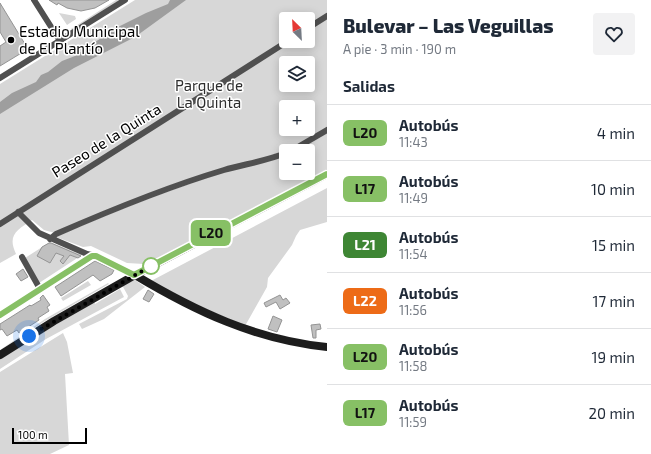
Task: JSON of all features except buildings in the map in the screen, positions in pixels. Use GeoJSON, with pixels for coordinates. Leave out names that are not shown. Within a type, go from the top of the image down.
{"type":"FeatureCollection","features":[{"type":"Feature","properties":{"kind":"main road"},"geometry":{"type":"LineString","coordinates":[[0,355],[54,320],[134,275],[327,174]]}},
{"type":"Feature","properties":{"kind":"main road"},"geometry":{"type":"LineString","coordinates":[[134,275],[180,301],[233,325],[274,338],[327,347]]}},
{"type":"Feature","properties":{"kind":"street"},"geometry":{"type":"LineString","coordinates":[[34,0],[60,41]]}},
{"type":"Feature","properties":{"kind":"street"},"geometry":{"type":"LineString","coordinates":[[0,78],[125,0]]}},
{"type":"Feature","properties":{"kind":"street"},"geometry":{"type":"LineString","coordinates":[[315,24],[327,16]]}},
{"type":"Feature","properties":{"kind":"street","name":"Paseo de la Quinta"},"geometry":{"type":"LineString","coordinates":[[0,224],[279,47]]}},
{"type":"Feature","properties":{"kind":"street"},"geometry":{"type":"LineString","coordinates":[[303,144],[327,130]]}},
{"type":"Feature","properties":{"kind":"street"},"geometry":{"type":"LineString","coordinates":[[50,239],[56,234],[110,210],[224,170],[279,155]]}},
{"type":"Feature","properties":{"kind":"street"},"geometry":{"type":"LineString","coordinates":[[18,212],[39,233],[50,239],[92,256],[96,256],[134,275]]}},
{"type":"Feature","properties":{"kind":"street"},"geometry":{"type":"LineString","coordinates":[[0,315],[92,256]]}},
{"type":"Feature","properties":{"kind":"street"},"geometry":{"type":"LineString","coordinates":[[22,257],[40,289]]}},
{"type":"Feature","properties":{"kind":"green space"},"geometry":{"type":"Polygon","coordinates":[[[116,0],[120,0],[71,30],[71,29],[116,0]]]}},
{"type":"Feature","properties":{"kind":"green space","name":"Parque de La Quinta"},"geometry":{"type":"Polygon","coordinates":[[[135,0],[327,0],[327,127],[315,134],[315,100],[279,100],[279,136],[311,136],[297,144],[279,144],[279,152],[267,157],[244,163],[55,233],[44,230],[32,220],[18,230],[13,238],[13,247],[16,254],[0,263],[0,84],[135,0]]]}},
{"type":"Feature","properties":{"kind":"green space"},"geometry":{"type":"Polygon","coordinates":[[[59,13],[75,16],[76,19],[67,25],[59,13]]]}},
{"type":"Feature","properties":{"kind":"green space"},"geometry":{"type":"Polygon","coordinates":[[[327,132],[327,171],[315,177],[315,144],[307,144],[327,132]]]}},
{"type":"Feature","properties":{"kind":"green space"},"geometry":{"type":"Polygon","coordinates":[[[279,158],[279,180],[310,180],[144,264],[127,263],[91,246],[83,247],[56,237],[118,210],[181,187],[224,172],[279,158]]]}},
{"type":"Feature","properties":{"kind":"green space"},"geometry":{"type":"Polygon","coordinates":[[[327,188],[327,222],[300,230],[292,245],[268,278],[267,287],[245,326],[195,304],[151,281],[327,188]]]}},
{"type":"Feature","properties":{"kind":"green space"},"geometry":{"type":"Polygon","coordinates":[[[50,242],[82,255],[39,283],[25,258],[50,242]]]}},
{"type":"Feature","properties":{"kind":"green space"},"geometry":{"type":"Polygon","coordinates":[[[135,280],[145,287],[104,319],[82,329],[79,324],[127,299],[128,296],[122,285],[135,280]]]}},
{"type":"Feature","properties":{"kind":"green space"},"geometry":{"type":"Polygon","coordinates":[[[88,281],[91,285],[63,301],[61,298],[88,281]]]}},
{"type":"Feature","properties":{"kind":"green space"},"geometry":{"type":"Polygon","coordinates":[[[108,283],[109,284],[45,321],[0,350],[45,319],[108,283]]]}},
{"type":"Feature","properties":{"kind":"green space"},"geometry":{"type":"Polygon","coordinates":[[[120,289],[124,297],[46,339],[0,369],[0,359],[94,301],[95,304],[120,289]]]}},
{"type":"Feature","properties":{"kind":"green space"},"geometry":{"type":"Polygon","coordinates":[[[63,333],[67,342],[73,373],[65,374],[69,445],[50,454],[0,454],[0,372],[63,333]]]}},
{"type":"Feature","properties":{"kind":"shaded area"},"geometry":{"type":"Polygon","coordinates":[[[170,0],[186,0],[135,37],[74,68],[0,114],[0,102],[12,93],[36,82],[41,75],[48,72],[62,61],[75,56],[114,29],[168,4],[170,0]]]}},
{"type":"Feature","properties":{"kind":"bus line","name":"L20"},"geometry":{"type":"LineString","coordinates":[[0,315],[92,256],[96,256],[134,275],[204,237],[327,174]]}},
{"type":"Feature","properties":{"kind":"place","name":"Estadio Municipal de El Plantío"},"geometry":{"type":"Point","coordinates":[11,40]}},
{"type":"Feature","properties":{"kind":"route"},"geometry":{"type":"LineString","coordinates":[[29,336],[54,320],[151,266]]}}]}
